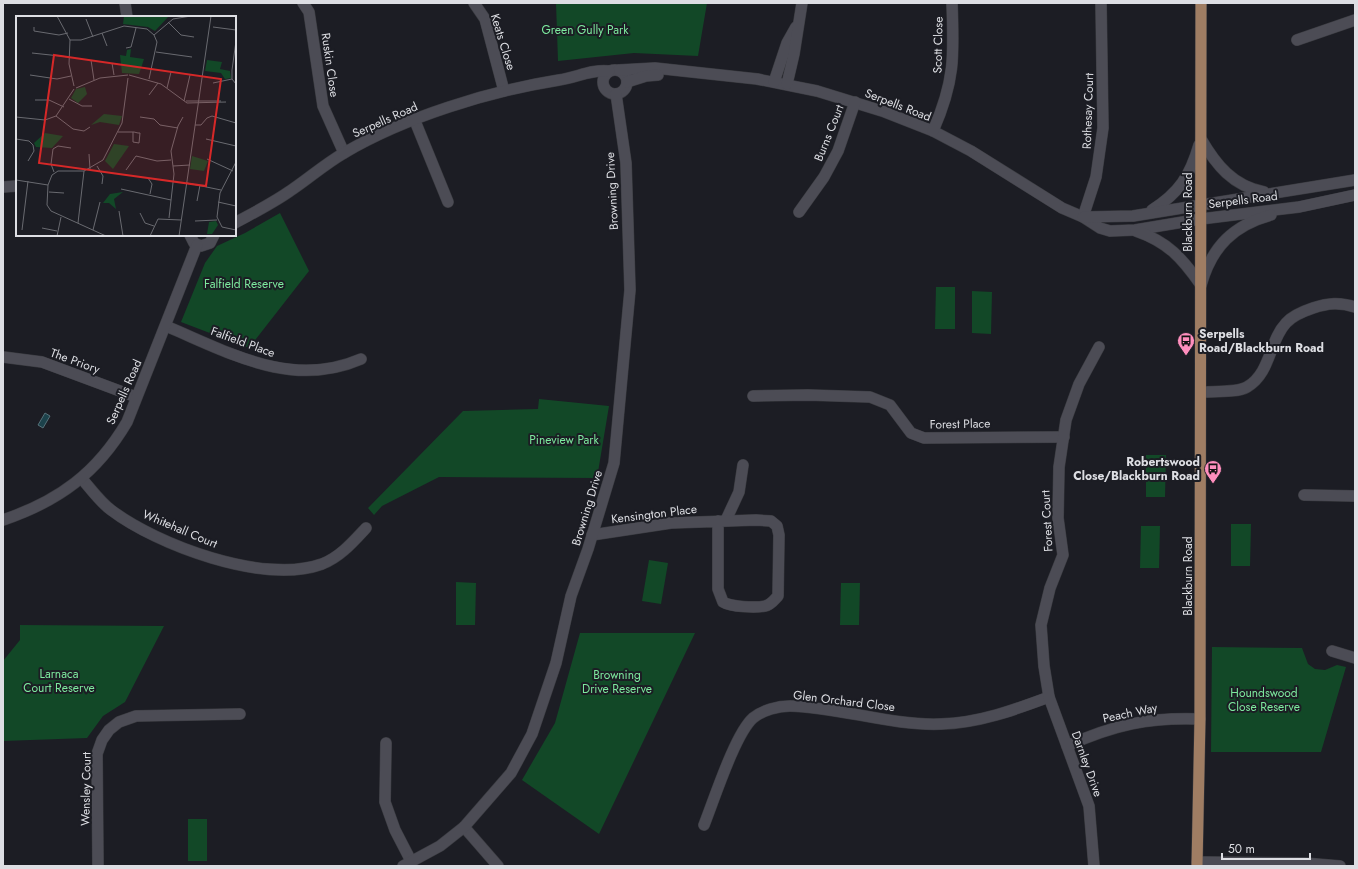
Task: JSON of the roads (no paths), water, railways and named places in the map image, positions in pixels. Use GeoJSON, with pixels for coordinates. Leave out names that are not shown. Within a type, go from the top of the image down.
{"type":"FeatureCollection","features":[{"type":"Feature","properties":{"kind":"main road","name":"Blackburn Road"},"geometry":{"type":"LineString","coordinates":[[1197,864],[1200,719],[1201,3]]}},
{"type":"Feature","properties":{"kind":"street"},"geometry":{"type":"LineString","coordinates":[[125,3],[127,16]]}},
{"type":"Feature","properties":{"kind":"street","name":"Ruskin Close"},"geometry":{"type":"LineString","coordinates":[[303,3],[309,12],[323,106],[344,153]]}},
{"type":"Feature","properties":{"kind":"street","name":"Keats Close"},"geometry":{"type":"LineString","coordinates":[[474,3],[485,19],[504,91]]}},
{"type":"Feature","properties":{"kind":"street"},"geometry":{"type":"LineString","coordinates":[[787,84],[794,54],[797,25],[802,3]]}},
{"type":"Feature","properties":{"kind":"street","name":"Scott Close"},"geometry":{"type":"LineString","coordinates":[[932,131],[945,102],[952,74],[952,3]]}},
{"type":"Feature","properties":{"kind":"street","name":"Rothesay Court"},"geometry":{"type":"LineString","coordinates":[[1083,217],[1096,177],[1103,128],[1101,3]]}},
{"type":"Feature","properties":{"kind":"street"},"geometry":{"type":"LineString","coordinates":[[1297,40],[1355,20]]}},
{"type":"Feature","properties":{"kind":"street"},"geometry":{"type":"LineString","coordinates":[[774,82],[787,43],[797,25]]}},
{"type":"Feature","properties":{"kind":"street","name":"Serpells Road"},"geometry":{"type":"LineString","coordinates":[[236,222],[288,192],[344,153],[389,130],[453,106],[504,91],[563,80],[599,70],[655,68],[742,77],[787,84],[855,102],[900,118],[932,131],[994,164],[1062,208],[1083,217],[1106,230],[1135,230],[1201,219],[1299,207],[1355,195]]}},
{"type":"Feature","properties":{"kind":"street"},"geometry":{"type":"LineString","coordinates":[[614,70],[624,73],[627,82],[624,90],[616,94],[608,92],[602,83],[605,73],[614,70]]}},
{"type":"Feature","properties":{"kind":"street","name":"Serpells Road"},"geometry":{"type":"LineString","coordinates":[[627,82],[646,76],[684,72]]}},
{"type":"Feature","properties":{"kind":"street","name":"Serpells Road"},"geometry":{"type":"LineString","coordinates":[[563,80],[591,80],[602,83]]}},
{"type":"Feature","properties":{"kind":"street","name":"Browning Drive"},"geometry":{"type":"LineString","coordinates":[[407,864],[440,846],[464,827],[511,773],[532,734],[556,662],[571,596],[592,535],[614,463],[630,290],[626,163],[616,94]]}},
{"type":"Feature","properties":{"kind":"street","name":"Burns Court"},"geometry":{"type":"LineString","coordinates":[[799,212],[824,177],[835,157],[855,102]]}},
{"type":"Feature","properties":{"kind":"street"},"geometry":{"type":"LineString","coordinates":[[415,121],[448,202]]}},
{"type":"Feature","properties":{"kind":"street","name":"Serpells Road"},"geometry":{"type":"LineString","coordinates":[[1201,139],[1213,158],[1229,176],[1250,188],[1271,193]]}},
{"type":"Feature","properties":{"kind":"street","name":"Blackburn Road"},"geometry":{"type":"LineString","coordinates":[[1149,213],[1171,197],[1183,184],[1193,164],[1201,139]]}},
{"type":"Feature","properties":{"kind":"street","name":"Serpells Road"},"geometry":{"type":"LineString","coordinates":[[1083,217],[1123,217],[1355,180]]}},
{"type":"Feature","properties":{"kind":"street"},"geometry":{"type":"LineString","coordinates":[[3,187],[16,186]]}},
{"type":"Feature","properties":{"kind":"street","name":"Blackburn Road"},"geometry":{"type":"LineString","coordinates":[[1201,285],[1213,256],[1234,231],[1259,219],[1299,207]]}},
{"type":"Feature","properties":{"kind":"street","name":"Serpells Road"},"geometry":{"type":"LineString","coordinates":[[1135,230],[1157,240],[1178,255],[1201,285]]}},
{"type":"Feature","properties":{"kind":"street"},"geometry":{"type":"LineString","coordinates":[[190,236],[194,243],[201,246],[210,243],[214,236]]}},
{"type":"Feature","properties":{"kind":"street","name":"Serpells Road"},"geometry":{"type":"LineString","coordinates":[[3,520],[32,510],[82,479],[114,444],[127,422],[197,245]]}},
{"type":"Feature","properties":{"kind":"street"},"geometry":{"type":"LineString","coordinates":[[1201,392],[1239,390],[1251,384],[1263,370],[1282,327],[1299,314],[1330,304],[1338,303],[1355,307]]}},
{"type":"Feature","properties":{"kind":"street","name":"Falfield Place"},"geometry":{"type":"LineString","coordinates":[[166,326],[241,358],[282,370],[310,371],[343,366],[361,359]]}},
{"type":"Feature","properties":{"kind":"street","name":"Forest Court"},"geometry":{"type":"LineString","coordinates":[[1049,697],[1044,666],[1041,625],[1050,588],[1063,555],[1058,518],[1059,467],[1066,420],[1079,384],[1099,348]]}},
{"type":"Feature","properties":{"kind":"street","name":"The Priory"},"geometry":{"type":"LineString","coordinates":[[3,357],[42,362],[136,397]]}},
{"type":"Feature","properties":{"kind":"street","name":"Forest Place"},"geometry":{"type":"LineString","coordinates":[[753,396],[808,395],[870,397],[890,405],[911,433],[924,438],[1064,437]]}},
{"type":"Feature","properties":{"kind":"street"},"geometry":{"type":"LineString","coordinates":[[722,521],[739,492],[743,465]]}},
{"type":"Feature","properties":{"kind":"street","name":"Whitehall Court"},"geometry":{"type":"LineString","coordinates":[[82,479],[110,509],[136,526],[201,555],[236,564],[268,569],[298,570],[322,564],[346,550],[366,528]]}},
{"type":"Feature","properties":{"kind":"street"},"geometry":{"type":"LineString","coordinates":[[1304,495],[1355,496]]}},
{"type":"Feature","properties":{"kind":"street","name":"Kensington Place"},"geometry":{"type":"LineString","coordinates":[[592,535],[671,523],[722,521],[771,521],[777,526],[779,535],[778,596],[766,606],[729,605],[723,602],[719,596],[722,521]]}},
{"type":"Feature","properties":{"kind":"street"},"geometry":{"type":"LineString","coordinates":[[1332,651],[1355,658]]}},
{"type":"Feature","properties":{"kind":"street","name":"Darnley Drive"},"geometry":{"type":"LineString","coordinates":[[1049,697],[1089,806],[1094,866]]}},
{"type":"Feature","properties":{"kind":"street","name":"Glen Orchard Close"},"geometry":{"type":"LineString","coordinates":[[704,825],[740,736],[754,718],[763,712],[790,706],[894,721],[940,724],[975,720],[1007,713],[1049,697]]}},
{"type":"Feature","properties":{"kind":"street","name":"Wensley Court"},"geometry":{"type":"LineString","coordinates":[[98,866],[97,754],[102,740],[109,730],[119,722],[136,716],[240,714]]}},
{"type":"Feature","properties":{"kind":"street","name":"Peach Way"},"geometry":{"type":"LineString","coordinates":[[1067,746],[1119,725],[1158,719],[1200,719]]}},
{"type":"Feature","properties":{"kind":"street"},"geometry":{"type":"LineString","coordinates":[[386,743],[385,802],[407,864]]}},
{"type":"Feature","properties":{"kind":"street"},"geometry":{"type":"LineString","coordinates":[[464,827],[498,866]]}},
{"type":"Feature","properties":{"kind":"street"},"geometry":{"type":"LineString","coordinates":[[1197,864],[1304,864],[1340,866]]}},
{"type":"Feature","properties":{"kind":"water"},"geometry":{"type":"Polygon","coordinates":[[[45,413],[50,416],[43,428],[38,425],[45,413]]]}},
{"type":"Feature","properties":{"kind":"place","name":"Serpells Road/Blackburn Road"},"geometry":{"type":"Point","coordinates":[1186,356]}},
{"type":"Feature","properties":{"kind":"place","name":"Robertswood Close/Blackburn Road"},"geometry":{"type":"Point","coordinates":[1213,484]}},
{"type":"Feature","properties":{"kind":"park label","name":"Green Gully Park"},"geometry":{"type":"Point","coordinates":[585,30]}},
{"type":"Feature","properties":{"kind":"park label","name":"Falfield Reserve"},"geometry":{"type":"Point","coordinates":[244,284]}},
{"type":"Feature","properties":{"kind":"park label","name":"Pineview Park"},"geometry":{"type":"Point","coordinates":[564,440]}},
{"type":"Feature","properties":{"kind":"park label","name":"Larnaca Court Reserve"},"geometry":{"type":"Point","coordinates":[59,681]}},
{"type":"Feature","properties":{"kind":"park label","name":"Browning Drive Reserve"},"geometry":{"type":"Point","coordinates":[617,682]}},
{"type":"Feature","properties":{"kind":"park label","name":"Houndswood Close Reserve"},"geometry":{"type":"Point","coordinates":[1264,700]}}]}
